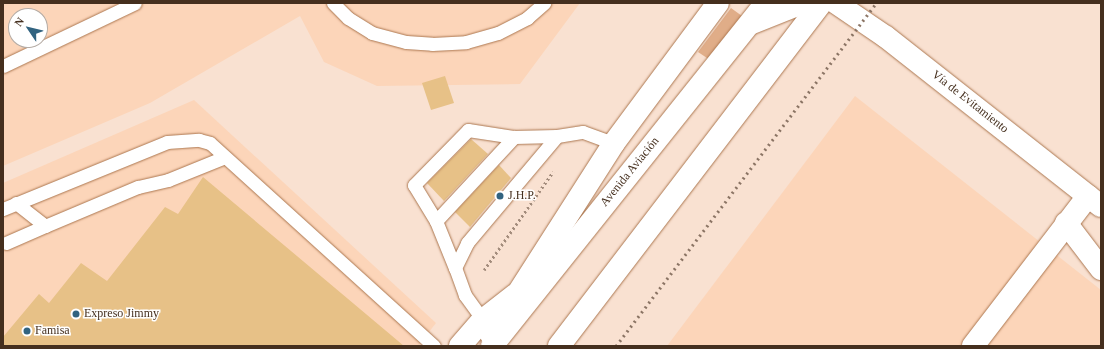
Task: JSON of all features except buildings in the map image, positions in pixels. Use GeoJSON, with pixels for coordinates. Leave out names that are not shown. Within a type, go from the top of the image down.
{"type":"FeatureCollection","features":[{"type":"Feature","properties":{"kind":"main road","name":"Avenida Aviación"},"geometry":{"type":"LineString","coordinates":[[493,344],[515,295],[614,143],[718,3]]}},
{"type":"Feature","properties":{"kind":"main road","name":"Avenida Aviación"},"geometry":{"type":"LineString","coordinates":[[493,344],[766,3]]}},
{"type":"Feature","properties":{"kind":"main road"},"geometry":{"type":"LineString","coordinates":[[748,26],[802,3]]}},
{"type":"Feature","properties":{"kind":"main road"},"geometry":{"type":"LineString","coordinates":[[559,346],[821,3]]}},
{"type":"Feature","properties":{"kind":"main road","name":"Vía de Evitamiento"},"geometry":{"type":"LineString","coordinates":[[836,3],[886,37],[1095,201]]}},
{"type":"Feature","properties":{"kind":"main road"},"geometry":{"type":"LineString","coordinates":[[972,346],[1066,223],[1095,201]]}},
{"type":"Feature","properties":{"kind":"main road"},"geometry":{"type":"LineString","coordinates":[[1066,223],[1101,268]]}},
{"type":"Feature","properties":{"kind":"main road"},"geometry":{"type":"LineString","coordinates":[[460,346],[483,320],[515,295]]}},
{"type":"Feature","properties":{"kind":"main road"},"geometry":{"type":"LineString","coordinates":[[483,320],[493,344]]}},
{"type":"Feature","properties":{"kind":"lane"},"geometry":{"type":"LineString","coordinates":[[3,66],[135,3]]}},
{"type":"Feature","properties":{"kind":"lane"},"geometry":{"type":"LineString","coordinates":[[333,3],[348,18],[372,33],[406,42],[432,44],[466,42],[498,33],[527,18],[544,3]]}},
{"type":"Feature","properties":{"kind":"lane"},"geometry":{"type":"LineString","coordinates":[[483,320],[465,295],[436,221],[414,185],[468,130],[514,137],[557,136],[583,132],[614,143]]}},
{"type":"Feature","properties":{"kind":"lane"},"geometry":{"type":"LineString","coordinates":[[455,268],[467,243],[557,136]]}},
{"type":"Feature","properties":{"kind":"lane"},"geometry":{"type":"LineString","coordinates":[[436,221],[514,137]]}},
{"type":"Feature","properties":{"kind":"lane"},"geometry":{"type":"LineString","coordinates":[[3,215],[10,206],[167,142],[199,140],[210,143],[434,346]]}},
{"type":"Feature","properties":{"kind":"lane"},"geometry":{"type":"LineString","coordinates":[[6,243],[138,187],[168,180],[225,157]]}},
{"type":"Feature","properties":{"kind":"lane"},"geometry":{"type":"LineString","coordinates":[[10,206],[45,226]]}},
{"type":"Feature","properties":{"kind":"path"},"geometry":{"type":"LineString","coordinates":[[484,270],[556,168]]}},
{"type":"Feature","properties":{"kind":"shaded area"},"geometry":{"type":"Polygon","coordinates":[[[3,3],[580,3],[520,84],[377,86],[324,62],[300,16],[150,103],[3,166],[3,3]]]}},
{"type":"Feature","properties":{"kind":"shaded area"},"geometry":{"type":"Polygon","coordinates":[[[731,8],[742,16],[710,60],[698,52],[731,8]]]}},
{"type":"Feature","properties":{"kind":"shaded area"},"geometry":{"type":"Polygon","coordinates":[[[855,96],[1101,290],[1101,346],[667,346],[855,96]]]}},
{"type":"Feature","properties":{"kind":"shaded area"},"geometry":{"type":"Polygon","coordinates":[[[194,100],[436,323],[418,346],[3,346],[3,183],[194,100]]]}},
{"type":"Feature","properties":{"kind":"railway"},"geometry":{"type":"LineString","coordinates":[[616,346],[876,3]]}},
{"type":"Feature","properties":{"kind":"place","name":"J.H.P."},"geometry":{"type":"Point","coordinates":[500,196]}},
{"type":"Feature","properties":{"kind":"place","name":"Expreso Jimmy"},"geometry":{"type":"Point","coordinates":[76,314]}},
{"type":"Feature","properties":{"kind":"place","name":"Famisa"},"geometry":{"type":"Point","coordinates":[27,331]}}]}
